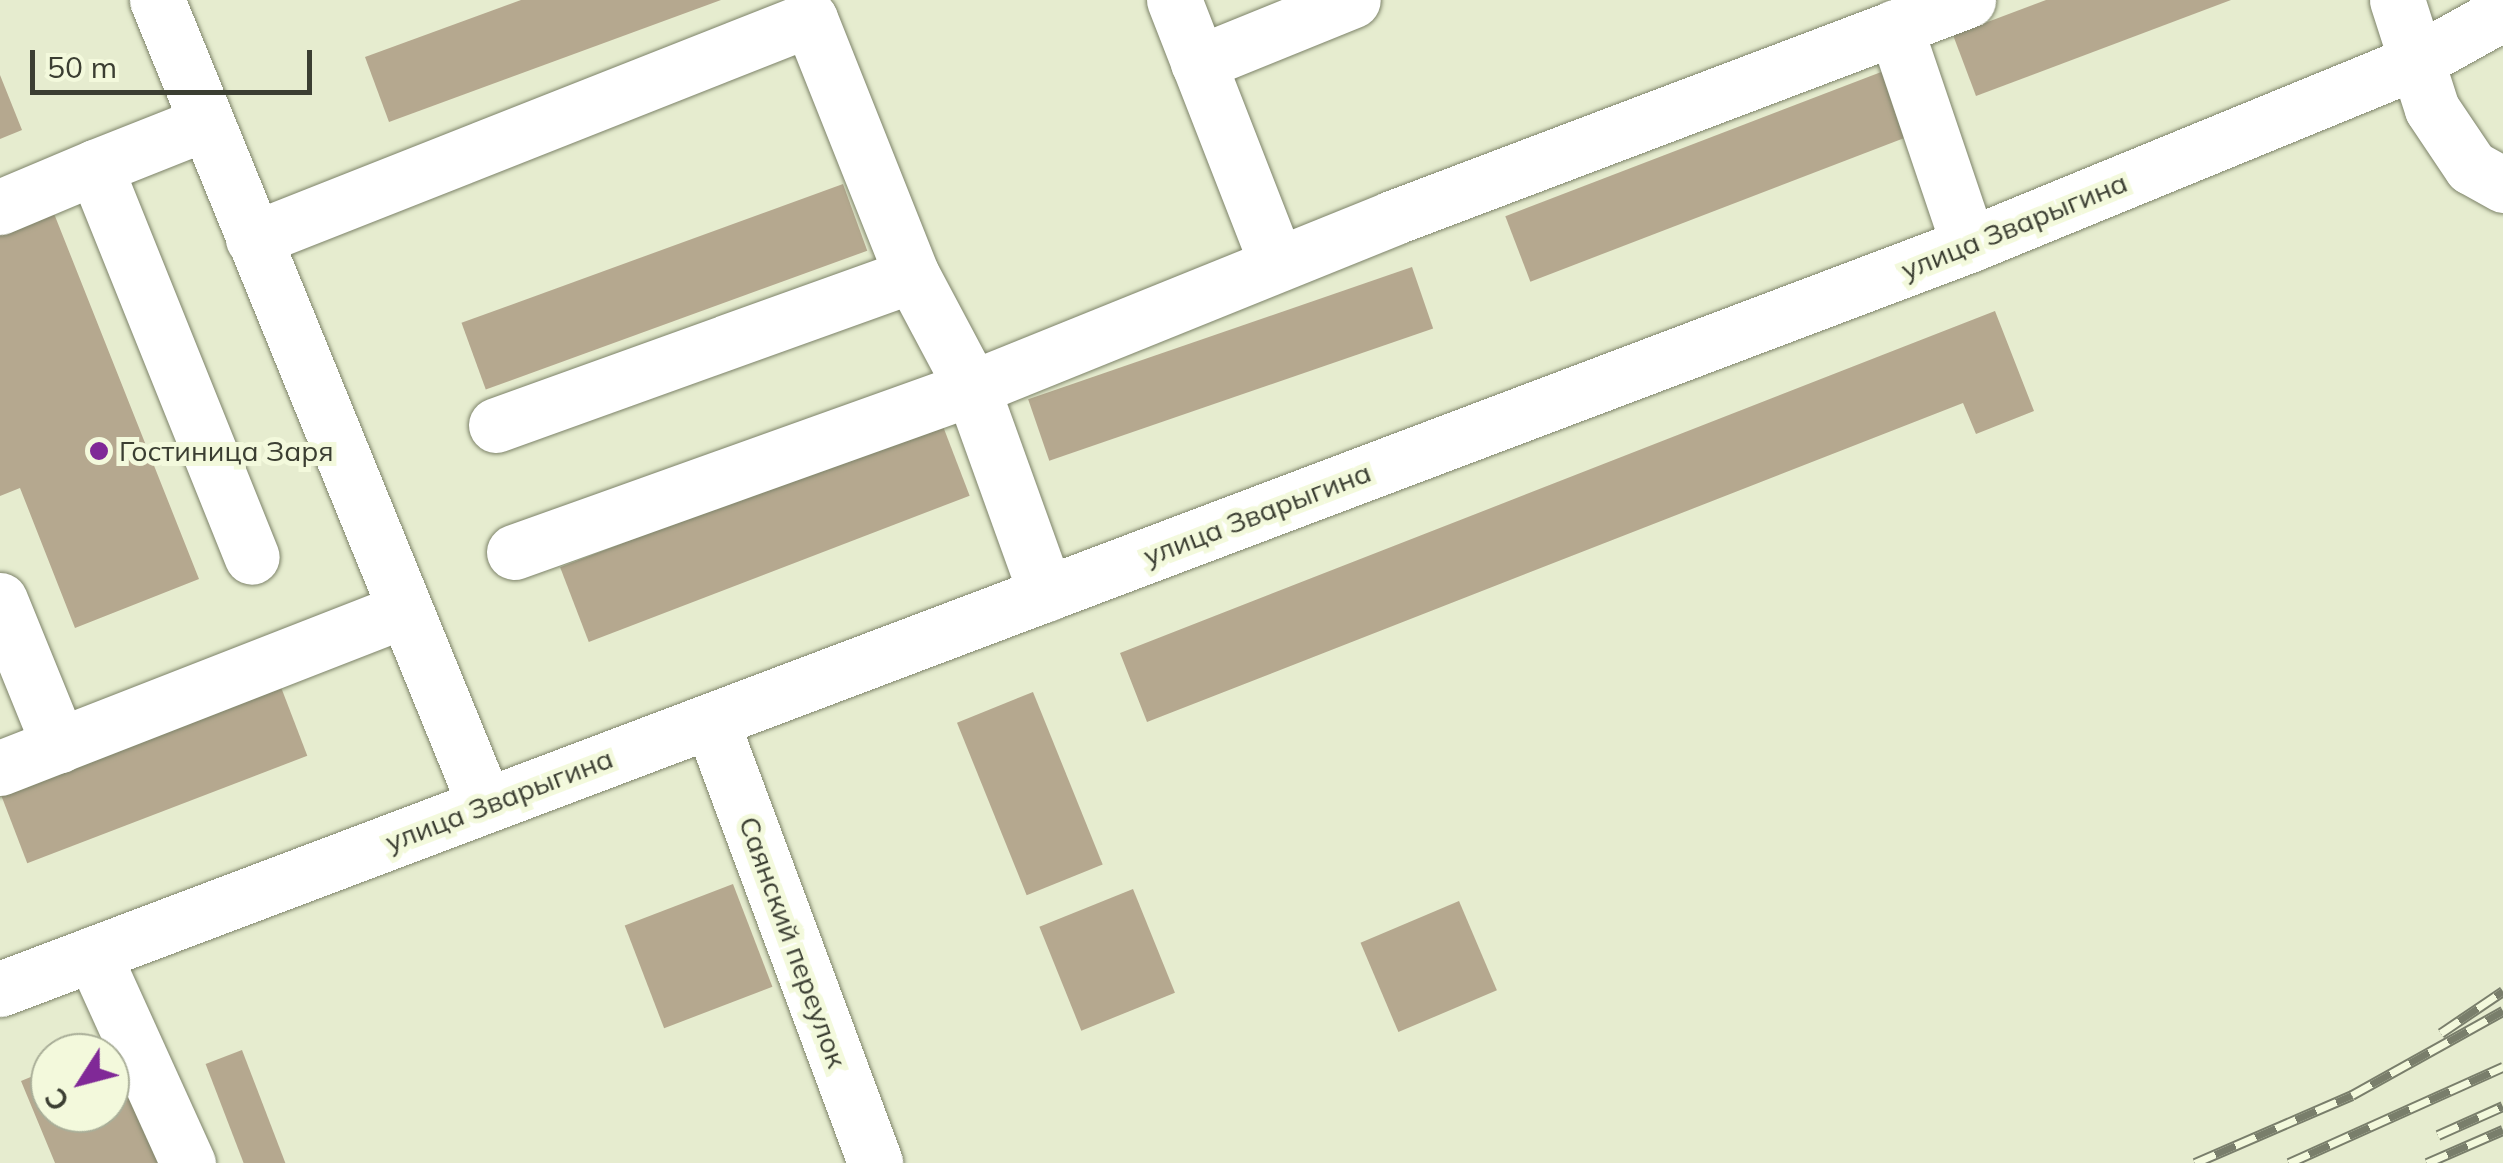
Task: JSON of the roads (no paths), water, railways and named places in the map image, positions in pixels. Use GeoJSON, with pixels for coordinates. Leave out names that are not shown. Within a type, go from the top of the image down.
{"type":"FeatureCollection","features":[{"type":"Feature","properties":{"kind":"street"},"geometry":{"type":"LineString","coordinates":[[157,0],[485,805]]}},
{"type":"Feature","properties":{"kind":"street"},"geometry":{"type":"LineString","coordinates":[[1174,0],[1277,264]]}},
{"type":"Feature","properties":{"kind":"street"},"geometry":{"type":"LineString","coordinates":[[1198,63],[1352,0]]}},
{"type":"Feature","properties":{"kind":"street"},"geometry":{"type":"LineString","coordinates":[[514,552],[972,388],[1277,264],[1968,0]]}},
{"type":"Feature","properties":{"kind":"street"},"geometry":{"type":"LineString","coordinates":[[2397,0],[2432,109],[2471,167],[2503,185]]}},
{"type":"Feature","properties":{"kind":"street","name":"улица Зварыгина"},"geometry":{"type":"LineString","coordinates":[[0,989],[1969,245],[2416,62],[2503,13]]}},
{"type":"Feature","properties":{"kind":"street"},"geometry":{"type":"LineString","coordinates":[[253,240],[810,19],[912,275],[972,388],[1046,594]]}},
{"type":"Feature","properties":{"kind":"street"},"geometry":{"type":"LineString","coordinates":[[1895,27],[1969,245]]}},
{"type":"Feature","properties":{"kind":"street"},"geometry":{"type":"LineString","coordinates":[[0,207],[206,123]]}},
{"type":"Feature","properties":{"kind":"street"},"geometry":{"type":"LineString","coordinates":[[95,167],[252,557]]}},
{"type":"Feature","properties":{"kind":"street"},"geometry":{"type":"LineString","coordinates":[[496,426],[912,275]]}},
{"type":"Feature","properties":{"kind":"street"},"geometry":{"type":"LineString","coordinates":[[0,600],[59,745]]}},
{"type":"Feature","properties":{"kind":"street"},"geometry":{"type":"LineString","coordinates":[[0,768],[406,610]]}},
{"type":"Feature","properties":{"kind":"street","name":"Саянский переулок"},"geometry":{"type":"LineString","coordinates":[[711,721],[876,1163]]}},
{"type":"Feature","properties":{"kind":"street"},"geometry":{"type":"LineString","coordinates":[[93,954],[188,1163]]}},
{"type":"Feature","properties":{"kind":"railway"},"geometry":{"type":"LineString","coordinates":[[2441,1033],[2503,991]]}},
{"type":"Feature","properties":{"kind":"railway"},"geometry":{"type":"LineString","coordinates":[[2195,1163],[2352,1095],[2503,1011]]}},
{"type":"Feature","properties":{"kind":"railway"},"geometry":{"type":"LineString","coordinates":[[2289,1163],[2503,1067]]}},
{"type":"Feature","properties":{"kind":"railway"},"geometry":{"type":"LineString","coordinates":[[2438,1135],[2503,1106]]}},
{"type":"Feature","properties":{"kind":"railway"},"geometry":{"type":"LineString","coordinates":[[2427,1163],[2503,1130]]}},
{"type":"Feature","properties":{"kind":"place","name":"Гостиница Заря"},"geometry":{"type":"Point","coordinates":[99,451]}}]}
